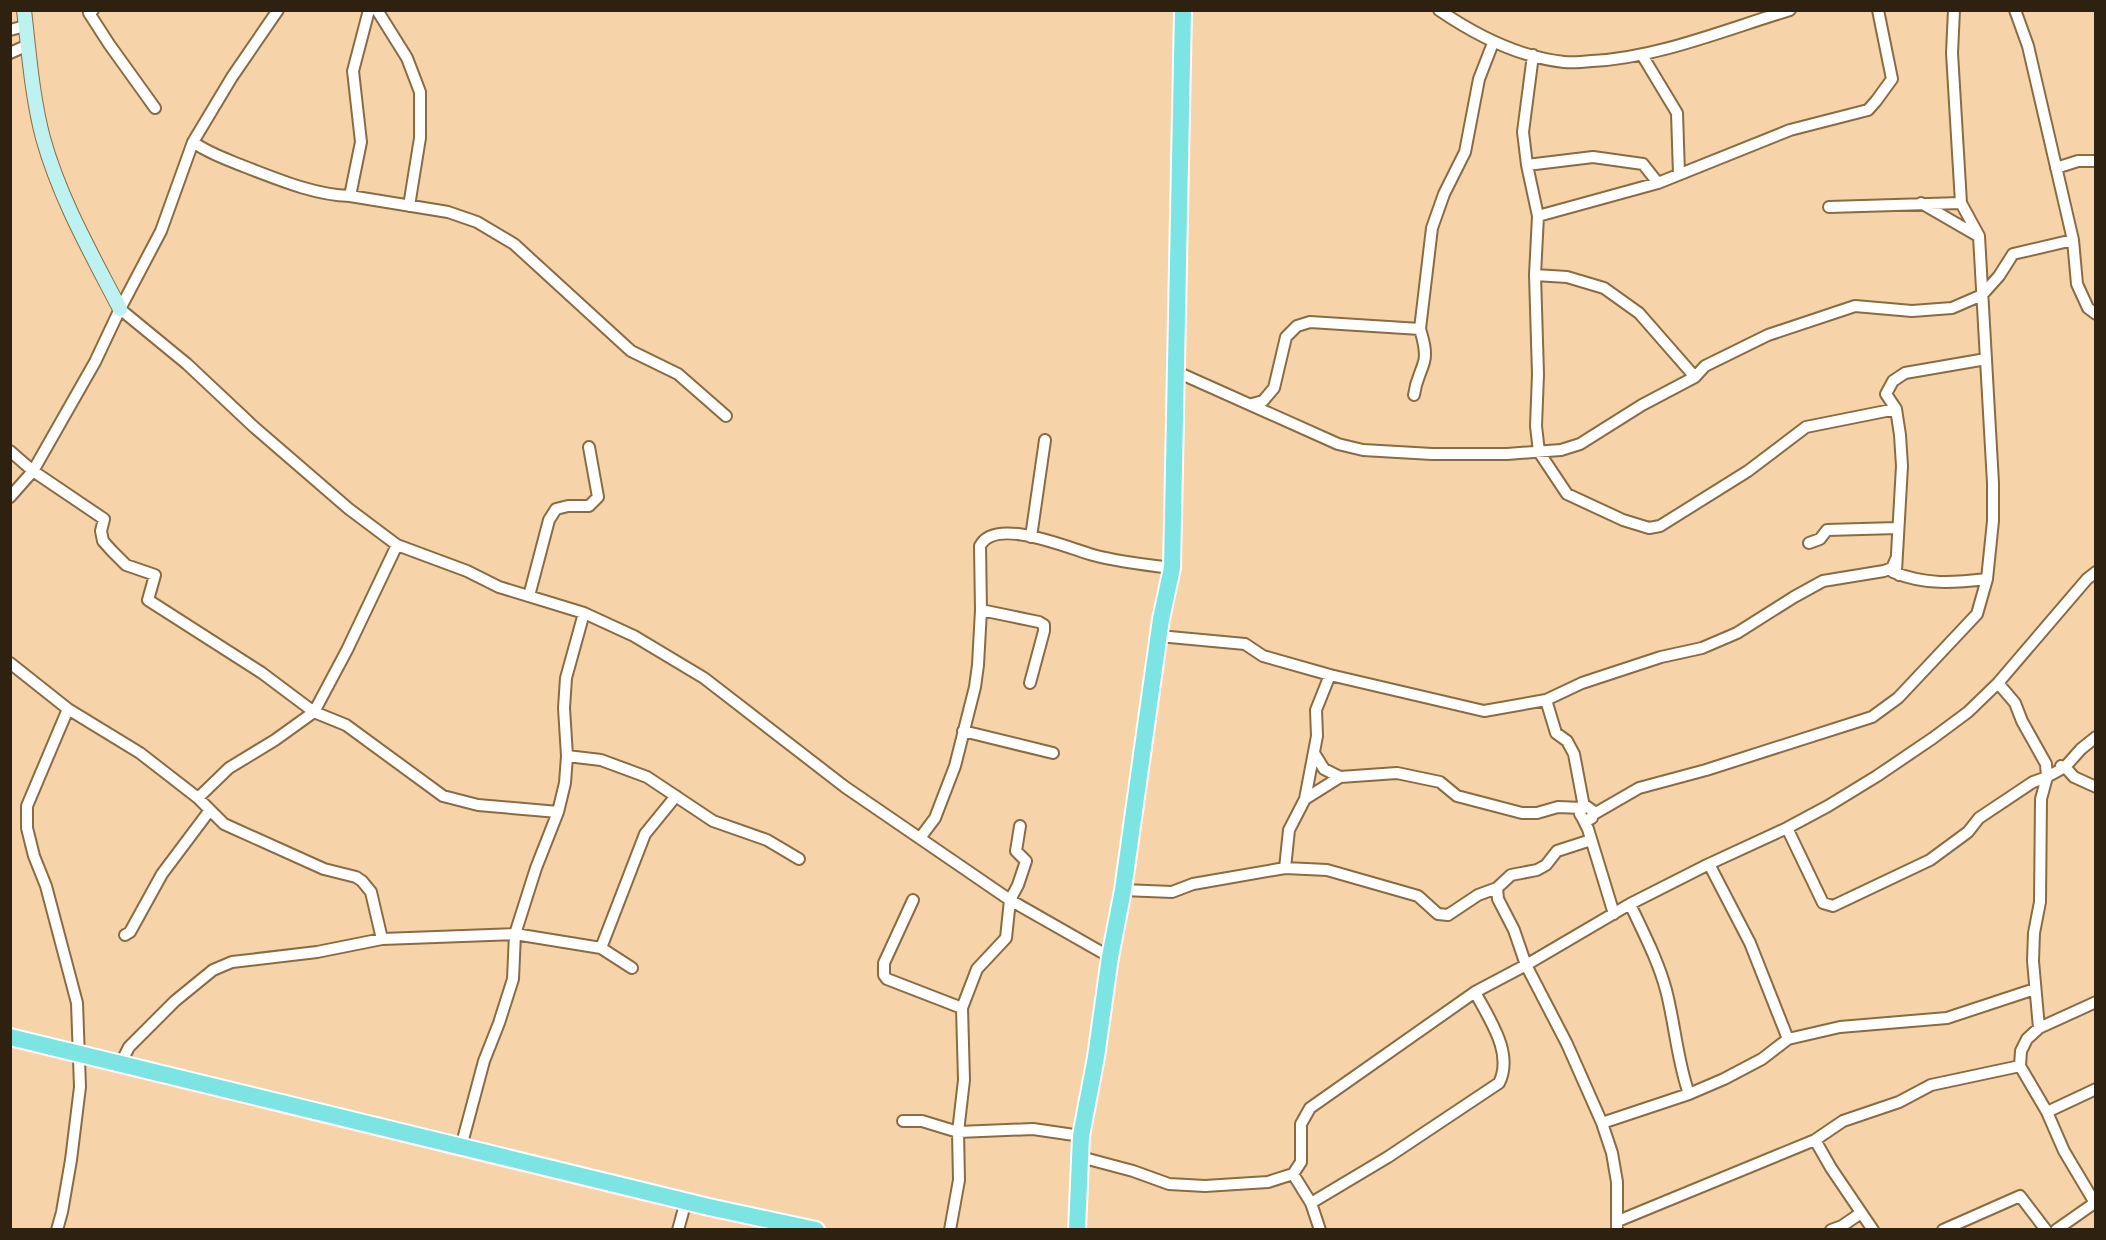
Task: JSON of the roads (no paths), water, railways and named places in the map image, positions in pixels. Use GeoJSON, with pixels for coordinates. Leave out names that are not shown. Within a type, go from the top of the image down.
{"type":"FeatureCollection","features":[{"type":"Feature","properties":{"kind":"main road"},"geometry":{"type":"LineString","coordinates":[[1080,1229],[1081,1136],[1123,890],[1159,636],[1172,568],[1184,10]]}},
{"type":"Feature","properties":{"kind":"main road"},"geometry":{"type":"LineString","coordinates":[[10,1036],[461,1147],[816,1230]]}},
{"type":"Feature","properties":{"kind":"main road"},"geometry":{"type":"LineString","coordinates":[[1080,1229],[1088,1159],[1089,1096]]}},
{"type":"Feature","properties":{"kind":"street"},"geometry":{"type":"LineString","coordinates":[[24,10],[33,84],[43,136],[54,173],[70,214],[120,309],[187,364],[254,427],[349,509],[397,545],[467,571],[499,587],[584,612],[634,636],[704,678],[845,787],[1010,900],[1110,957]]}},
{"type":"Feature","properties":{"kind":"street"},"geometry":{"type":"LineString","coordinates":[[93,10],[89,13],[155,108]]}},
{"type":"Feature","properties":{"kind":"street"},"geometry":{"type":"LineString","coordinates":[[10,497],[33,471],[95,362],[160,231],[193,142],[232,77],[278,10]]}},
{"type":"Feature","properties":{"kind":"street"},"geometry":{"type":"LineString","coordinates":[[350,196],[361,142],[353,71],[369,10]]}},
{"type":"Feature","properties":{"kind":"street"},"geometry":{"type":"LineString","coordinates":[[377,10],[407,58],[420,92],[420,138],[409,206]]}},
{"type":"Feature","properties":{"kind":"street"},"geometry":{"type":"LineString","coordinates":[[1439,10],[1493,42],[1566,63],[1642,55],[1790,10]]}},
{"type":"Feature","properties":{"kind":"street"},"geometry":{"type":"LineString","coordinates":[[1539,216],[1658,183],[1790,130],[1868,110],[1892,79],[1878,10]]}},
{"type":"Feature","properties":{"kind":"street"},"geometry":{"type":"LineString","coordinates":[[1123,890],[1172,892],[1193,884],[1285,868],[1327,870],[1418,896],[1438,914],[1448,915],[1478,895],[1497,888],[1510,875],[1537,870],[1546,865],[1586,816],[1614,804],[1639,788],[1706,770],[1872,717],[1898,698],[1977,614],[1987,579],[1993,511],[1979,236],[1961,203],[1952,53],[1954,10]]}},
{"type":"Feature","properties":{"kind":"street"},"geometry":{"type":"LineString","coordinates":[[2015,10],[2028,46],[2073,240],[2077,284],[2088,308],[2096,314]]}},
{"type":"Feature","properties":{"kind":"street"},"geometry":{"type":"LineString","coordinates":[[10,30],[26,26]]}},
{"type":"Feature","properties":{"kind":"street"},"geometry":{"type":"LineString","coordinates":[[1414,395],[1416,378],[1425,361],[1420,329],[1432,228],[1444,194],[1465,152],[1479,79],[1493,42]]}},
{"type":"Feature","properties":{"kind":"street"},"geometry":{"type":"LineString","coordinates":[[10,53],[28,45]]}},
{"type":"Feature","properties":{"kind":"street"},"geometry":{"type":"LineString","coordinates":[[1533,55],[1523,132],[1527,165],[1539,216],[1535,275],[1538,374],[1536,426],[1539,452],[1567,494],[1623,520],[1649,528],[1660,526],[1748,471],[1806,427],[1896,410]]}},
{"type":"Feature","properties":{"kind":"street"},"geometry":{"type":"LineString","coordinates":[[1642,55],[1677,113],[1679,174]]}},
{"type":"Feature","properties":{"kind":"street"},"geometry":{"type":"LineString","coordinates":[[193,142],[205,151],[281,181],[336,196],[350,196],[448,212],[477,222],[514,244],[631,351],[678,374],[726,416]]}},
{"type":"Feature","properties":{"kind":"street"},"geometry":{"type":"LineString","coordinates":[[1527,165],[1593,157],[1608,158],[1643,164],[1658,183]]}},
{"type":"Feature","properties":{"kind":"street"},"geometry":{"type":"LineString","coordinates":[[2056,168],[2078,161],[2096,161]]}},
{"type":"Feature","properties":{"kind":"street"},"geometry":{"type":"LineString","coordinates":[[1921,203],[1979,236]]}},
{"type":"Feature","properties":{"kind":"street"},"geometry":{"type":"LineString","coordinates":[[1829,207],[1961,203]]}},
{"type":"Feature","properties":{"kind":"street"},"geometry":{"type":"LineString","coordinates":[[1177,372],[1252,405],[1282,421],[1338,444],[1363,450],[1432,454],[1561,450],[1580,444],[1642,405],[1695,378],[1706,366],[1768,335],[1854,306],[1912,311],[1952,308],[1982,295],[1999,276],[2013,254],[2073,240]]}},
{"type":"Feature","properties":{"kind":"street"},"geometry":{"type":"LineString","coordinates":[[1535,275],[1567,277],[1604,288],[1639,313],[1695,378]]}},
{"type":"Feature","properties":{"kind":"street"},"geometry":{"type":"LineString","coordinates":[[1252,405],[1263,401],[1274,388],[1286,337],[1297,326],[1310,322],[1420,329]]}},
{"type":"Feature","properties":{"kind":"street"},"geometry":{"type":"LineString","coordinates":[[1899,575],[1896,571],[1896,560],[1902,466],[1896,410],[1886,394],[1893,381],[1905,373],[1986,359]]}},
{"type":"Feature","properties":{"kind":"street"},"geometry":{"type":"LineString","coordinates":[[1031,537],[1045,440]]}},
{"type":"Feature","properties":{"kind":"street"},"geometry":{"type":"LineString","coordinates":[[529,596],[549,520],[556,509],[568,506],[589,506],[597,497],[589,447]]}},
{"type":"Feature","properties":{"kind":"street"},"geometry":{"type":"LineString","coordinates":[[10,451],[33,471],[104,519],[101,531],[104,541],[126,565],[155,575],[148,600],[262,673],[314,712],[346,725],[443,796],[478,805],[558,812]]}},
{"type":"Feature","properties":{"kind":"street"},"geometry":{"type":"LineString","coordinates":[[1809,543],[1820,538],[1827,530],[1897,528]]}},
{"type":"Feature","properties":{"kind":"street"},"geometry":{"type":"LineString","coordinates":[[920,838],[935,818],[955,765],[975,687],[981,610],[980,546],[983,539],[1002,533],[1031,537],[1050,540],[1094,555],[1172,568]]}},
{"type":"Feature","properties":{"kind":"street"},"geometry":{"type":"LineString","coordinates":[[198,798],[229,768],[275,740],[314,712],[347,650],[397,545]]}},
{"type":"Feature","properties":{"kind":"street"},"geometry":{"type":"LineString","coordinates":[[1159,636],[1245,644],[1263,656],[1330,675],[1484,711],[1546,700],[1582,683],[1661,657],[1702,648],[1728,637],[1823,581],[1884,571],[1892,568],[1896,560]]}},
{"type":"Feature","properties":{"kind":"street"},"geometry":{"type":"LineString","coordinates":[[1884,571],[1906,578],[1932,582],[1957,583],[1987,579]]}},
{"type":"Feature","properties":{"kind":"street"},"geometry":{"type":"LineString","coordinates":[[1088,1159],[1133,1171],[1169,1184],[1240,1185],[1268,1182],[1293,1174],[1301,1162],[1302,1124],[1310,1108],[1474,992],[1526,965],[1630,904],[1708,864],[1787,828],[1877,776],[1933,738],[1968,712],[1998,683],[2087,579],[2096,572]]}},
{"type":"Feature","properties":{"kind":"street"},"geometry":{"type":"LineString","coordinates":[[981,610],[1044,625],[1030,683]]}},
{"type":"Feature","properties":{"kind":"street"},"geometry":{"type":"LineString","coordinates":[[461,1147],[484,1061],[513,978],[515,934],[536,867],[558,812],[565,783],[566,678],[584,612]]}},
{"type":"Feature","properties":{"kind":"street"},"geometry":{"type":"LineString","coordinates":[[10,663],[68,709],[141,753],[198,798],[224,824],[324,869],[356,877],[362,881],[371,892],[382,939]]}},
{"type":"Feature","properties":{"kind":"street"},"geometry":{"type":"LineString","coordinates":[[1285,868],[1289,831],[1305,799],[1317,736],[1316,710],[1330,675]]}},
{"type":"Feature","properties":{"kind":"street"},"geometry":{"type":"LineString","coordinates":[[1998,683],[2015,703],[2022,722],[2046,765],[2047,777],[2041,799],[2040,902],[2034,933],[2038,1028]]}},
{"type":"Feature","properties":{"kind":"street"},"geometry":{"type":"LineString","coordinates":[[1546,700],[1556,733],[1567,741],[1574,754],[1586,816],[1614,914]]}},
{"type":"Feature","properties":{"kind":"street"},"geometry":{"type":"LineString","coordinates":[[57,1230],[68,1181],[80,1087],[77,1003],[46,886],[34,856],[27,828],[27,806],[68,709]]}},
{"type":"Feature","properties":{"kind":"street"},"geometry":{"type":"LineString","coordinates":[[963,731],[1053,753]]}},
{"type":"Feature","properties":{"kind":"street"},"geometry":{"type":"LineString","coordinates":[[1787,828],[1823,903],[1833,906],[1930,860],[1968,832],[1979,818],[2033,782],[2066,767],[2081,749],[2096,737]]}},
{"type":"Feature","properties":{"kind":"street"},"geometry":{"type":"LineString","coordinates":[[1314,753],[1324,769],[1340,777]]}},
{"type":"Feature","properties":{"kind":"street"},"geometry":{"type":"LineString","coordinates":[[567,756],[601,760],[647,777],[713,820],[767,840],[799,859]]}},
{"type":"Feature","properties":{"kind":"street"},"geometry":{"type":"LineString","coordinates":[[2046,765],[2066,767],[2074,777],[2096,787]]}},
{"type":"Feature","properties":{"kind":"street"},"geometry":{"type":"LineString","coordinates":[[1305,799],[1340,777],[1397,773],[1440,782],[1457,796],[1522,813],[1537,813],[1558,807],[1586,816]]}},
{"type":"Feature","properties":{"kind":"street"},"geometry":{"type":"LineString","coordinates":[[601,948],[645,834],[676,796]]}},
{"type":"Feature","properties":{"kind":"street"},"geometry":{"type":"LineString","coordinates":[[125,935],[130,932],[162,874],[210,810]]}},
{"type":"Feature","properties":{"kind":"street"},"geometry":{"type":"LineString","coordinates":[[950,1230],[959,1180],[958,1132],[964,1080],[962,1008],[976,969],[1006,938],[1010,900],[1026,861],[1016,851],[1020,826]]}},
{"type":"Feature","properties":{"kind":"street"},"geometry":{"type":"LineString","coordinates":[[1708,864],[1750,943],[1788,1039]]}},
{"type":"Feature","properties":{"kind":"street"},"geometry":{"type":"LineString","coordinates":[[1497,888],[1498,899],[1514,930],[1526,965],[1567,1044],[1602,1123],[1612,1153],[1617,1182],[1618,1225],[1815,1140],[1844,1121],[1899,1102],[1931,1085],[2020,1066]]}},
{"type":"Feature","properties":{"kind":"street"},"geometry":{"type":"LineString","coordinates":[[913,900],[884,963],[884,975],[887,979],[962,1008]]}},
{"type":"Feature","properties":{"kind":"street"},"geometry":{"type":"LineString","coordinates":[[1630,904],[1652,949],[1665,989],[1689,1094]]}},
{"type":"Feature","properties":{"kind":"street"},"geometry":{"type":"LineString","coordinates":[[121,1063],[129,1047],[144,1030],[195,983],[213,970],[232,962],[316,952],[382,939],[515,934],[601,948],[632,968]]}},
{"type":"Feature","properties":{"kind":"street"},"geometry":{"type":"LineString","coordinates":[[1602,1123],[1689,1094],[1724,1079],[1762,1059],[1788,1039],[1840,1027],[1947,1018],[2035,989]]}},
{"type":"Feature","properties":{"kind":"street"},"geometry":{"type":"LineString","coordinates":[[1311,1203],[1388,1157],[1499,1083],[1504,1073],[1502,1050],[1494,1029],[1474,992]]}},
{"type":"Feature","properties":{"kind":"street"},"geometry":{"type":"LineString","coordinates":[[2056,1230],[2095,1203],[2064,1151],[2047,1112],[2020,1066],[2021,1051],[2027,1039],[2038,1028],[2096,1002]]}},
{"type":"Feature","properties":{"kind":"street"},"geometry":{"type":"LineString","coordinates":[[2047,1112],[2096,1089]]}},
{"type":"Feature","properties":{"kind":"street"},"geometry":{"type":"LineString","coordinates":[[903,1120],[922,1121],[958,1132],[1033,1129],[1081,1136]]}},
{"type":"Feature","properties":{"kind":"street"},"geometry":{"type":"LineString","coordinates":[[1815,1140],[1873,1230]]}},
{"type":"Feature","properties":{"kind":"street"},"geometry":{"type":"LineString","coordinates":[[1293,1174],[1311,1203],[1320,1230]]}},
{"type":"Feature","properties":{"kind":"street"},"geometry":{"type":"LineString","coordinates":[[1943,1230],[2020,1196],[2046,1230]]}},
{"type":"Feature","properties":{"kind":"street"},"geometry":{"type":"LineString","coordinates":[[678,1230],[686,1201]]}},
{"type":"Feature","properties":{"kind":"street"},"geometry":{"type":"LineString","coordinates":[[1831,1230],[1842,1226],[1861,1213]]}}]}
